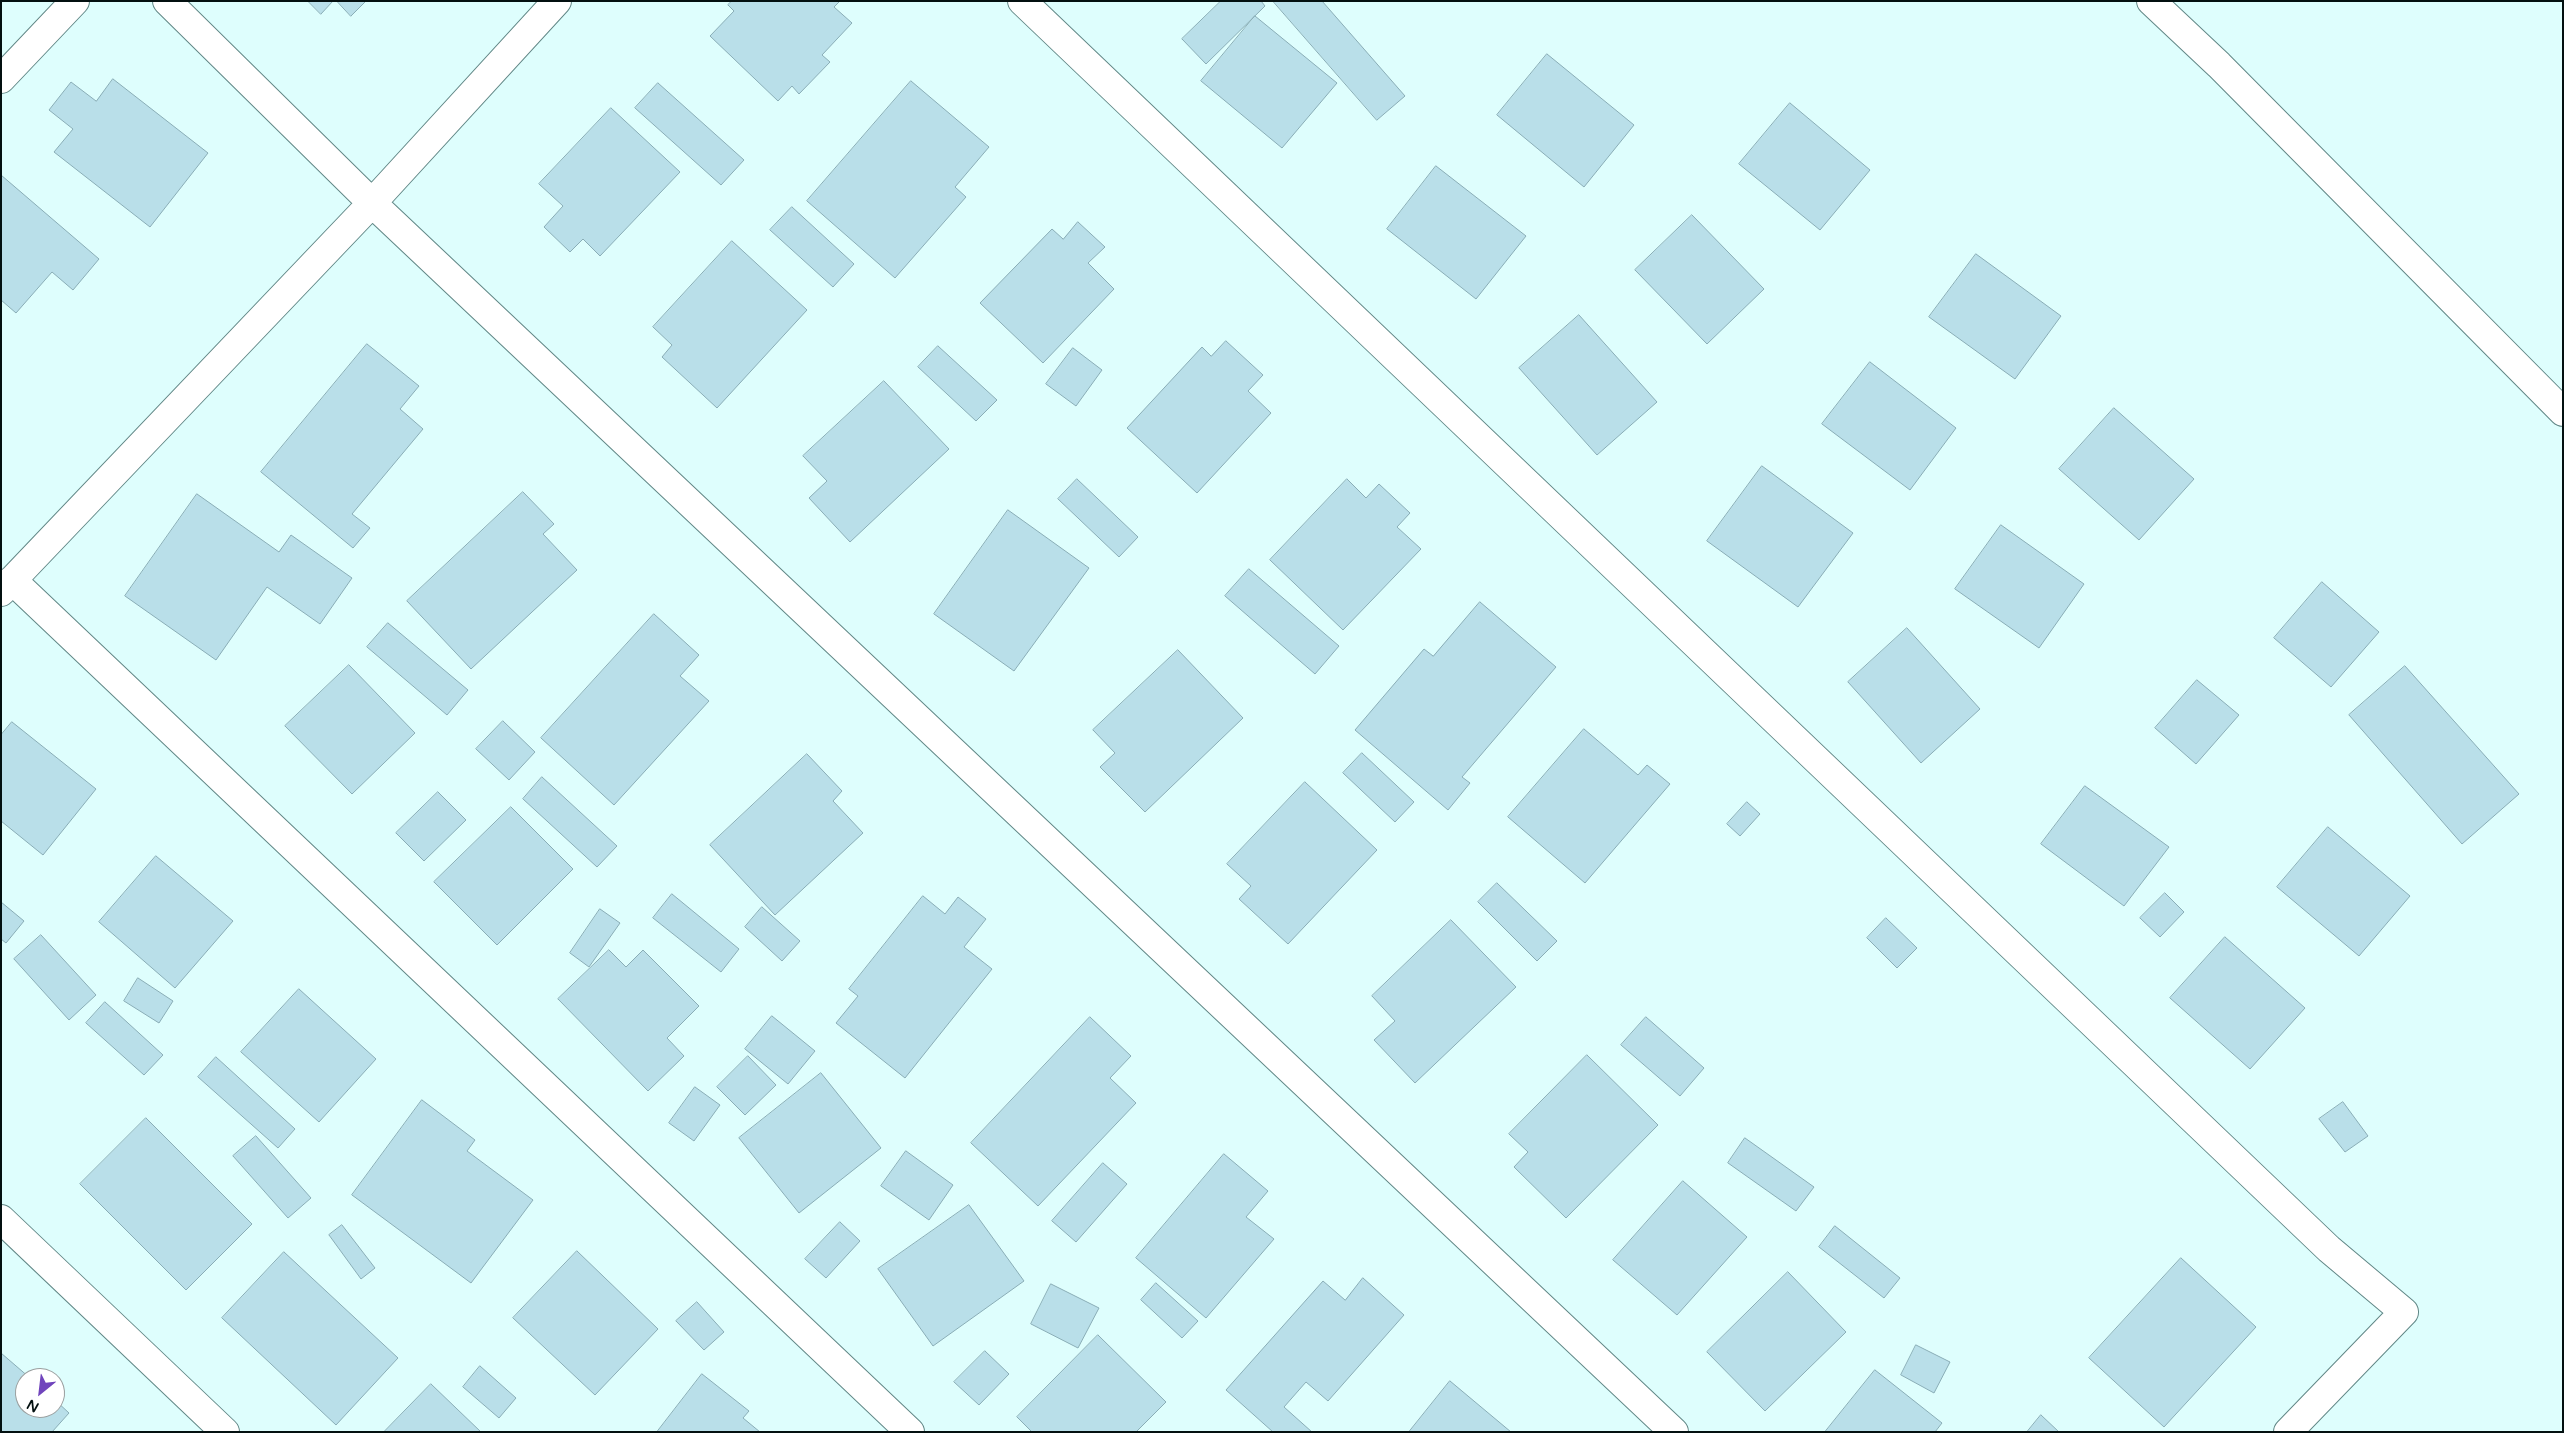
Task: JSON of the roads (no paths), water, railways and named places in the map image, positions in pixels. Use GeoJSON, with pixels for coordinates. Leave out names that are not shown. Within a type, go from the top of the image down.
{"type":"FeatureCollection","features":[{"type":"Feature","properties":{"kind":"street"},"geometry":{"type":"LineString","coordinates":[[1,80],[75,1]]}},
{"type":"Feature","properties":{"kind":"street"},"geometry":{"type":"LineString","coordinates":[[167,1],[372,203],[1674,1432]]}},
{"type":"Feature","properties":{"kind":"street"},"geometry":{"type":"LineString","coordinates":[[557,1],[372,203],[7,586],[910,1432]]}},
{"type":"Feature","properties":{"kind":"street"},"geometry":{"type":"LineString","coordinates":[[1022,1],[2315,1235],[2404,1312],[2288,1432]]}},
{"type":"Feature","properties":{"kind":"street"},"geometry":{"type":"LineString","coordinates":[[2151,1],[2219,65],[2563,412]]}},
{"type":"Feature","properties":{"kind":"street"},"geometry":{"type":"LineString","coordinates":[[1,1219],[225,1432]]}}]}
